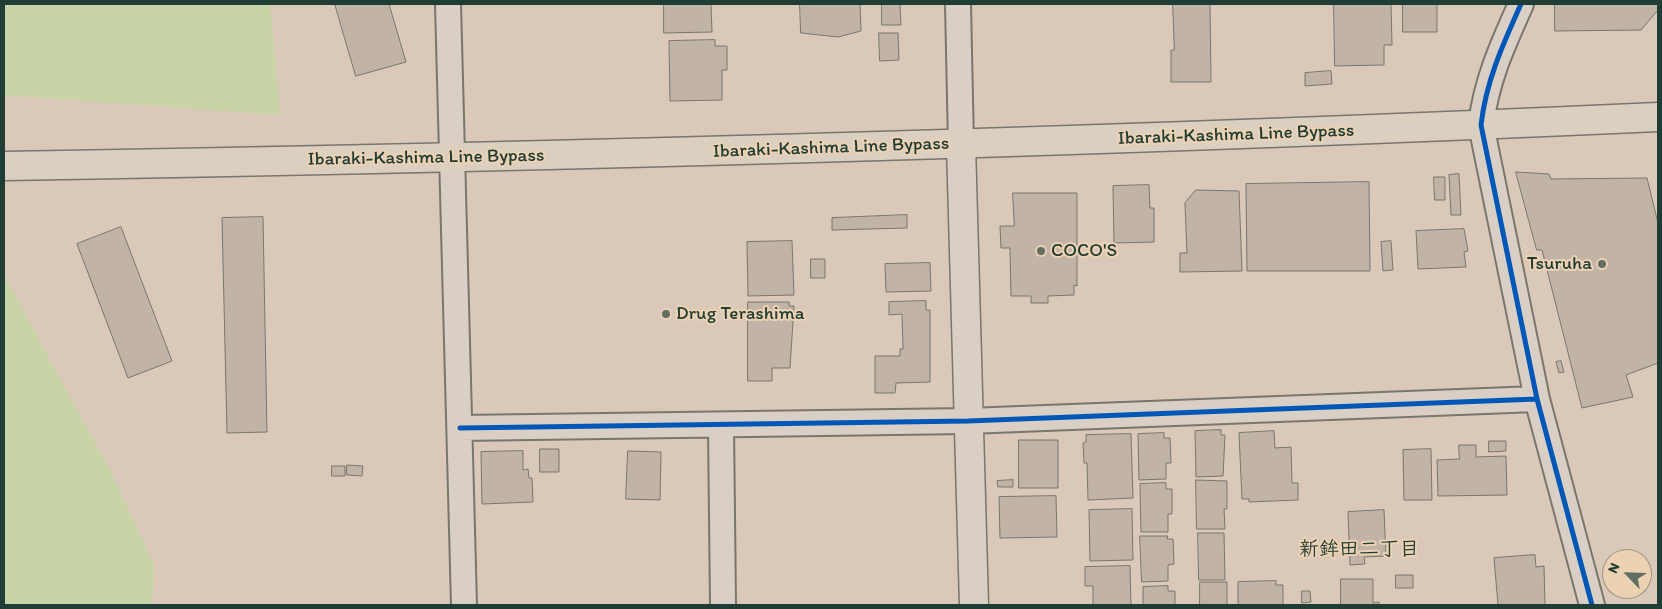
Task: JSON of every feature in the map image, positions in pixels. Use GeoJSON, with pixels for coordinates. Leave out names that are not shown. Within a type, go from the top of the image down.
{"type":"FeatureCollection","features":[{"type":"Feature","properties":{"kind":"main road","name":"Ibaraki-Kashima Line Bypass"},"geometry":{"type":"LineString","coordinates":[[4,166],[451,159],[961,145],[1658,118]]}},
{"type":"Feature","properties":{"kind":"street"},"geometry":{"type":"LineString","coordinates":[[448,4],[464,605]]}},
{"type":"Feature","properties":{"kind":"street"},"geometry":{"type":"LineString","coordinates":[[958,4],[974,605]]}},
{"type":"Feature","properties":{"kind":"street"},"geometry":{"type":"LineString","coordinates":[[1521,4],[1504,42],[1484,96],[1481,125],[1536,399],[1592,605]]}},
{"type":"Feature","properties":{"kind":"street"},"geometry":{"type":"LineString","coordinates":[[460,428],[968,421],[1536,399]]}},
{"type":"Feature","properties":{"kind":"street"},"geometry":{"type":"LineString","coordinates":[[721,424],[723,605]]}},
{"type":"Feature","properties":{"kind":"green space"},"geometry":{"type":"Polygon","coordinates":[[[4,4],[270,4],[280,115],[4,95],[4,4]]]}},
{"type":"Feature","properties":{"kind":"green space"},"geometry":{"type":"Polygon","coordinates":[[[4,275],[111,472],[154,565],[152,605],[4,605],[4,275]]]}},
{"type":"Feature","properties":{"kind":"building"},"geometry":{"type":"Polygon","coordinates":[[[335,4],[389,4],[406,62],[356,76],[335,4]]]}},
{"type":"Feature","properties":{"kind":"building"},"geometry":{"type":"Polygon","coordinates":[[[664,4],[711,4],[712,32],[664,33],[664,4]]]}},
{"type":"Feature","properties":{"kind":"building"},"geometry":{"type":"Polygon","coordinates":[[[800,4],[860,4],[861,31],[838,37],[801,33],[800,4]]]}},
{"type":"Feature","properties":{"kind":"building"},"geometry":{"type":"Polygon","coordinates":[[[882,4],[900,4],[901,25],[882,25],[882,4]]]}},
{"type":"Feature","properties":{"kind":"building"},"geometry":{"type":"Polygon","coordinates":[[[1173,4],[1210,4],[1211,82],[1171,82],[1171,50],[1174,50],[1173,4]]]}},
{"type":"Feature","properties":{"kind":"building"},"geometry":{"type":"Polygon","coordinates":[[[1334,4],[1391,4],[1392,45],[1384,45],[1384,65],[1335,66],[1334,4]]]}},
{"type":"Feature","properties":{"kind":"building"},"geometry":{"type":"Polygon","coordinates":[[[1403,4],[1437,4],[1437,32],[1403,32],[1403,4]]]}},
{"type":"Feature","properties":{"kind":"building"},"geometry":{"type":"Polygon","coordinates":[[[1555,4],[1658,4],[1658,10],[1641,30],[1555,31],[1555,4]]]}},
{"type":"Feature","properties":{"kind":"building"},"geometry":{"type":"Polygon","coordinates":[[[879,33],[898,33],[899,60],[880,61],[879,33]]]}},
{"type":"Feature","properties":{"kind":"building"},"geometry":{"type":"Polygon","coordinates":[[[715,40],[715,46],[727,46],[727,70],[722,70],[722,100],[670,101],[669,41],[715,40]]]}},
{"type":"Feature","properties":{"kind":"building"},"geometry":{"type":"Polygon","coordinates":[[[1331,71],[1332,84],[1305,86],[1305,73],[1331,71]]]}},
{"type":"Feature","properties":{"kind":"building"},"geometry":{"type":"Polygon","coordinates":[[[1516,172],[1549,174],[1551,179],[1647,178],[1658,223],[1658,363],[1626,375],[1633,397],[1582,408],[1542,250],[1537,250],[1516,172]]]}},
{"type":"Feature","properties":{"kind":"building"},"geometry":{"type":"Polygon","coordinates":[[[1459,174],[1461,215],[1451,215],[1449,175],[1459,174]]]}},
{"type":"Feature","properties":{"kind":"building"},"geometry":{"type":"Polygon","coordinates":[[[1434,177],[1445,177],[1445,200],[1435,200],[1434,177]]]}},
{"type":"Feature","properties":{"kind":"building"},"geometry":{"type":"Polygon","coordinates":[[[1369,182],[1370,271],[1247,271],[1246,184],[1369,182]]]}},
{"type":"Feature","properties":{"kind":"building"},"geometry":{"type":"Polygon","coordinates":[[[1149,185],[1150,208],[1154,208],[1154,242],[1114,243],[1113,186],[1149,185]]]}},
{"type":"Feature","properties":{"kind":"building"},"geometry":{"type":"Polygon","coordinates":[[[1196,190],[1239,191],[1242,271],[1180,272],[1180,253],[1187,253],[1185,203],[1196,190]]]}},
{"type":"Feature","properties":{"kind":"building"},"geometry":{"type":"Polygon","coordinates":[[[1013,193],[1077,193],[1077,286],[1074,285],[1074,295],[1048,296],[1048,303],[1031,303],[1031,296],[1011,296],[1010,248],[1001,248],[1000,226],[1014,226],[1013,193]]]}},
{"type":"Feature","properties":{"kind":"building"},"geometry":{"type":"Polygon","coordinates":[[[907,215],[907,228],[832,230],[832,218],[907,215]]]}},
{"type":"Feature","properties":{"kind":"building"},"geometry":{"type":"Polygon","coordinates":[[[263,217],[267,432],[227,433],[222,218],[263,217]]]}},
{"type":"Feature","properties":{"kind":"building"},"geometry":{"type":"Polygon","coordinates":[[[121,227],[172,361],[128,378],[77,244],[121,227]]]}},
{"type":"Feature","properties":{"kind":"building"},"geometry":{"type":"Polygon","coordinates":[[[1464,229],[1468,251],[1464,252],[1466,267],[1418,269],[1416,231],[1464,229]]]}},
{"type":"Feature","properties":{"kind":"building"},"geometry":{"type":"Polygon","coordinates":[[[792,241],[794,295],[748,296],[747,242],[792,241]]]}},
{"type":"Feature","properties":{"kind":"building"},"geometry":{"type":"Polygon","coordinates":[[[1391,241],[1393,270],[1383,271],[1381,242],[1391,241]]]}},
{"type":"Feature","properties":{"kind":"building"},"geometry":{"type":"Polygon","coordinates":[[[811,259],[825,259],[825,278],[811,278],[811,259]]]}},
{"type":"Feature","properties":{"kind":"building"},"geometry":{"type":"Polygon","coordinates":[[[930,263],[931,291],[886,292],[885,264],[930,263]]]}},
{"type":"Feature","properties":{"kind":"building"},"geometry":{"type":"Polygon","coordinates":[[[926,301],[926,310],[930,310],[930,382],[896,383],[895,393],[875,393],[875,356],[900,356],[900,349],[903,349],[902,314],[889,315],[889,302],[926,301]]]}},
{"type":"Feature","properties":{"kind":"building"},"geometry":{"type":"Polygon","coordinates":[[[748,302],[789,302],[789,306],[794,306],[790,368],[772,368],[772,381],[748,381],[748,302]]]}},
{"type":"Feature","properties":{"kind":"building"},"geometry":{"type":"Polygon","coordinates":[[[1561,361],[1564,372],[1559,373],[1556,362],[1561,361]]]}},
{"type":"Feature","properties":{"kind":"building"},"geometry":{"type":"Polygon","coordinates":[[[1221,430],[1221,435],[1225,435],[1223,476],[1196,477],[1195,431],[1221,430]]]}},
{"type":"Feature","properties":{"kind":"building"},"geometry":{"type":"Polygon","coordinates":[[[1274,431],[1275,448],[1291,447],[1292,483],[1298,483],[1298,500],[1249,502],[1249,499],[1242,499],[1239,433],[1274,431]]]}},
{"type":"Feature","properties":{"kind":"building"},"geometry":{"type":"Polygon","coordinates":[[[1164,433],[1164,438],[1170,438],[1171,463],[1166,463],[1166,479],[1139,480],[1138,434],[1164,433]]]}},
{"type":"Feature","properties":{"kind":"building"},"geometry":{"type":"Polygon","coordinates":[[[1131,434],[1133,498],[1088,500],[1087,463],[1084,463],[1083,443],[1086,442],[1086,435],[1131,434]]]}},
{"type":"Feature","properties":{"kind":"building"},"geometry":{"type":"Polygon","coordinates":[[[1019,440],[1058,440],[1058,488],[1019,488],[1019,440]]]}},
{"type":"Feature","properties":{"kind":"building"},"geometry":{"type":"Polygon","coordinates":[[[1489,441],[1506,441],[1506,451],[1489,452],[1489,441]]]}},
{"type":"Feature","properties":{"kind":"building"},"geometry":{"type":"Polygon","coordinates":[[[1459,445],[1476,445],[1476,457],[1506,456],[1507,495],[1438,496],[1437,460],[1459,459],[1459,445]]]}},
{"type":"Feature","properties":{"kind":"building"},"geometry":{"type":"Polygon","coordinates":[[[540,449],[559,449],[559,472],[540,472],[540,449]]]}},
{"type":"Feature","properties":{"kind":"building"},"geometry":{"type":"Polygon","coordinates":[[[1431,449],[1432,500],[1404,500],[1403,450],[1431,449]]]}},
{"type":"Feature","properties":{"kind":"building"},"geometry":{"type":"Polygon","coordinates":[[[523,451],[523,470],[528,469],[529,478],[532,478],[533,502],[482,504],[481,452],[523,451]]]}},
{"type":"Feature","properties":{"kind":"building"},"geometry":{"type":"Polygon","coordinates":[[[628,451],[661,452],[660,500],[626,499],[628,451]]]}},
{"type":"Feature","properties":{"kind":"building"},"geometry":{"type":"Polygon","coordinates":[[[347,465],[363,466],[362,476],[347,475],[347,465]]]}},
{"type":"Feature","properties":{"kind":"building"},"geometry":{"type":"Polygon","coordinates":[[[332,466],[345,466],[345,476],[332,476],[332,466]]]}},
{"type":"Feature","properties":{"kind":"building"},"geometry":{"type":"Polygon","coordinates":[[[1013,480],[1013,487],[998,487],[997,481],[1013,480]]]}},
{"type":"Feature","properties":{"kind":"building"},"geometry":{"type":"Polygon","coordinates":[[[1196,480],[1227,481],[1227,509],[1224,509],[1225,529],[1197,529],[1196,480]]]}},
{"type":"Feature","properties":{"kind":"building"},"geometry":{"type":"Polygon","coordinates":[[[1166,483],[1166,489],[1172,489],[1172,514],[1168,514],[1168,532],[1141,532],[1140,484],[1166,483]]]}},
{"type":"Feature","properties":{"kind":"building"},"geometry":{"type":"Polygon","coordinates":[[[1056,496],[1057,537],[1000,538],[999,497],[1056,496]]]}},
{"type":"Feature","properties":{"kind":"building"},"geometry":{"type":"Polygon","coordinates":[[[1132,509],[1133,560],[1090,561],[1089,510],[1132,509]]]}},
{"type":"Feature","properties":{"kind":"building"},"geometry":{"type":"Polygon","coordinates":[[[1384,510],[1386,556],[1364,557],[1365,564],[1350,565],[1348,512],[1384,510]]]}},
{"type":"Feature","properties":{"kind":"building"},"geometry":{"type":"Polygon","coordinates":[[[1198,533],[1224,533],[1225,580],[1199,580],[1198,533]]]}},
{"type":"Feature","properties":{"kind":"building"},"geometry":{"type":"Polygon","coordinates":[[[1140,536],[1168,536],[1167,539],[1173,539],[1174,564],[1168,565],[1168,581],[1142,582],[1140,536]]]}},
{"type":"Feature","properties":{"kind":"building"},"geometry":{"type":"Polygon","coordinates":[[[1535,555],[1536,567],[1544,566],[1545,605],[1498,605],[1494,558],[1535,555]]]}},
{"type":"Feature","properties":{"kind":"building"},"geometry":{"type":"Polygon","coordinates":[[[1130,566],[1131,605],[1093,605],[1093,586],[1085,586],[1085,567],[1130,566]]]}},
{"type":"Feature","properties":{"kind":"building"},"geometry":{"type":"Polygon","coordinates":[[[1396,575],[1413,575],[1413,588],[1396,588],[1396,575]]]}},
{"type":"Feature","properties":{"kind":"building"},"geometry":{"type":"Polygon","coordinates":[[[1341,579],[1373,579],[1373,603],[1379,602],[1379,605],[1341,605],[1341,579]]]}},
{"type":"Feature","properties":{"kind":"building"},"geometry":{"type":"Polygon","coordinates":[[[1276,581],[1276,585],[1283,585],[1283,605],[1238,605],[1238,582],[1276,581]]]}},
{"type":"Feature","properties":{"kind":"building"},"geometry":{"type":"Polygon","coordinates":[[[1200,582],[1227,582],[1227,605],[1200,605],[1200,582]]]}},
{"type":"Feature","properties":{"kind":"building"},"geometry":{"type":"Polygon","coordinates":[[[1168,586],[1168,591],[1175,591],[1175,605],[1143,605],[1143,587],[1168,586]]]}},
{"type":"Feature","properties":{"kind":"building"},"geometry":{"type":"Polygon","coordinates":[[[1302,591],[1310,591],[1311,602],[1302,603],[1302,591]]]}},
{"type":"Feature","properties":{"kind":"cycle path"},"geometry":{"type":"LineString","coordinates":[[1521,4],[1491,78],[1481,125],[1537,399],[1592,605]]}},
{"type":"Feature","properties":{"kind":"cycle path"},"geometry":{"type":"LineString","coordinates":[[460,428],[968,421],[1537,399]]}},
{"type":"Feature","properties":{"kind":"place","name":"COCO'S"},"geometry":{"type":"Point","coordinates":[1041,251]}},
{"type":"Feature","properties":{"kind":"place","name":"Tsuruha"},"geometry":{"type":"Point","coordinates":[1602,264]}},
{"type":"Feature","properties":{"kind":"place","name":"Drug Terashima"},"geometry":{"type":"Point","coordinates":[666,314]}},
{"type":"Feature","properties":{"kind":"district","name":"新鉾田二丁目"},"geometry":{"type":"Point","coordinates":[1359,550]}}]}
